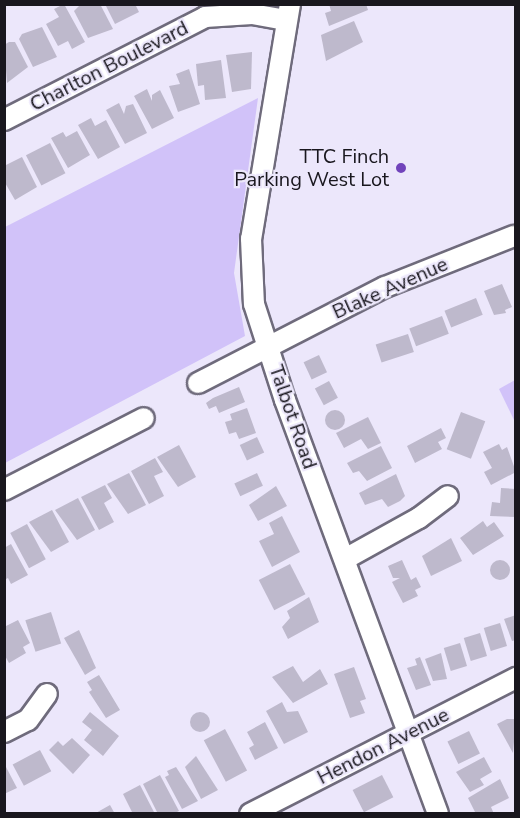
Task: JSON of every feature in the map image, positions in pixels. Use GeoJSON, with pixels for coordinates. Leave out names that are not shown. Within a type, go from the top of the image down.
{"type":"FeatureCollection","features":[{"type":"Feature","properties":{"kind":"street","name":"Charlton Boulevard"},"geometry":{"type":"LineString","coordinates":[[4,120],[206,17],[288,12]]}},
{"type":"Feature","properties":{"kind":"street","name":"Talbot Road"},"geometry":{"type":"LineString","coordinates":[[288,12],[251,240],[254,301],[438,813]]}},
{"type":"Feature","properties":{"kind":"street","name":"Blake Avenue"},"geometry":{"type":"LineString","coordinates":[[198,383],[253,357],[268,345],[385,287],[514,236]]}},
{"type":"Feature","properties":{"kind":"street"},"geometry":{"type":"LineString","coordinates":[[4,490],[144,418]]}},
{"type":"Feature","properties":{"kind":"street"},"geometry":{"type":"LineString","coordinates":[[345,559],[419,518],[448,496]]}},
{"type":"Feature","properties":{"kind":"street","name":"Hendon Avenue"},"geometry":{"type":"LineString","coordinates":[[250,813],[516,678]]}},
{"type":"Feature","properties":{"kind":"street"},"geometry":{"type":"LineString","coordinates":[[4,732],[28,720],[48,694]]}},
{"type":"Feature","properties":{"kind":"shaded area"},"geometry":{"type":"Polygon","coordinates":[[[258,98],[234,273],[245,336],[5,463],[5,227],[258,98]]]}},
{"type":"Feature","properties":{"kind":"shaded area"},"geometry":{"type":"Polygon","coordinates":[[[515,380],[515,422],[499,389],[515,380]]]}},
{"type":"Feature","properties":{"kind":"building"},"geometry":{"type":"Polygon","coordinates":[[[64,4],[85,42],[72,49],[68,41],[58,46],[46,24],[59,17],[54,9],[64,4]]]}},
{"type":"Feature","properties":{"kind":"building"},"geometry":{"type":"Polygon","coordinates":[[[81,4],[100,4],[113,29],[88,38],[74,11],[81,4]]]}},
{"type":"Feature","properties":{"kind":"building"},"geometry":{"type":"Polygon","coordinates":[[[105,4],[135,4],[139,12],[115,24],[105,4]]]}},
{"type":"Feature","properties":{"kind":"building"},"geometry":{"type":"Polygon","coordinates":[[[329,4],[366,4],[368,10],[329,26],[325,13],[331,11],[329,4]]]}},
{"type":"Feature","properties":{"kind":"building"},"geometry":{"type":"Polygon","coordinates":[[[354,21],[363,42],[326,61],[321,35],[354,21]]]}},
{"type":"Feature","properties":{"kind":"building"},"geometry":{"type":"Polygon","coordinates":[[[42,27],[57,57],[33,67],[19,39],[22,34],[42,27]]]}},
{"type":"Feature","properties":{"kind":"building"},"geometry":{"type":"Polygon","coordinates":[[[15,42],[28,67],[7,83],[4,45],[15,42]]]}},
{"type":"Feature","properties":{"kind":"building"},"geometry":{"type":"Polygon","coordinates":[[[252,52],[251,89],[232,92],[226,55],[252,52]]]}},
{"type":"Feature","properties":{"kind":"building"},"geometry":{"type":"Polygon","coordinates":[[[221,60],[226,98],[205,100],[204,85],[198,86],[196,64],[221,60]]]}},
{"type":"Feature","properties":{"kind":"building"},"geometry":{"type":"Polygon","coordinates":[[[189,69],[200,104],[178,112],[169,86],[180,84],[176,74],[189,69]]]}},
{"type":"Feature","properties":{"kind":"building"},"geometry":{"type":"Polygon","coordinates":[[[147,89],[152,101],[152,95],[160,90],[174,118],[152,129],[134,96],[147,89]]]}},
{"type":"Feature","properties":{"kind":"building"},"geometry":{"type":"Polygon","coordinates":[[[119,103],[124,114],[126,106],[133,104],[147,133],[125,144],[106,110],[119,103]]]}},
{"type":"Feature","properties":{"kind":"building"},"geometry":{"type":"Polygon","coordinates":[[[91,118],[95,126],[106,120],[120,147],[98,159],[78,125],[91,118]]]}},
{"type":"Feature","properties":{"kind":"building"},"geometry":{"type":"Polygon","coordinates":[[[77,131],[90,155],[68,168],[51,138],[63,132],[66,137],[77,131]]]}},
{"type":"Feature","properties":{"kind":"building"},"geometry":{"type":"Polygon","coordinates":[[[50,143],[65,173],[41,186],[26,155],[50,143]]]}},
{"type":"Feature","properties":{"kind":"building"},"geometry":{"type":"Polygon","coordinates":[[[22,157],[37,187],[15,200],[4,181],[4,166],[22,157]]]}},
{"type":"Feature","properties":{"kind":"building"},"geometry":{"type":"Polygon","coordinates":[[[502,284],[512,307],[505,310],[506,313],[494,315],[484,291],[502,284]]]}},
{"type":"Feature","properties":{"kind":"building"},"geometry":{"type":"Polygon","coordinates":[[[476,298],[483,315],[451,327],[444,311],[476,298]]]}},
{"type":"Feature","properties":{"kind":"building"},"geometry":{"type":"Polygon","coordinates":[[[442,316],[449,334],[416,346],[409,329],[442,316]]]}},
{"type":"Feature","properties":{"kind":"building"},"geometry":{"type":"Polygon","coordinates":[[[408,334],[414,352],[382,363],[376,345],[408,334]]]}},
{"type":"Feature","properties":{"kind":"building"},"geometry":{"type":"Polygon","coordinates":[[[319,355],[327,372],[312,379],[304,362],[319,355]]]}},
{"type":"Feature","properties":{"kind":"building"},"geometry":{"type":"Polygon","coordinates":[[[329,381],[338,398],[324,405],[315,389],[329,381]]]}},
{"type":"Feature","properties":{"kind":"building"},"geometry":{"type":"Polygon","coordinates":[[[239,387],[245,402],[219,413],[216,406],[209,409],[206,403],[239,387]]]}},
{"type":"Feature","properties":{"kind":"building"},"geometry":{"type":"Polygon","coordinates":[[[247,408],[256,433],[239,439],[236,432],[229,434],[225,422],[232,420],[230,414],[247,408]]]}},
{"type":"Feature","properties":{"kind":"building"},"geometry":{"type":"Polygon","coordinates":[[[335,410],[342,413],[345,420],[342,427],[335,430],[328,427],[325,420],[328,413],[335,410]]]}},
{"type":"Feature","properties":{"kind":"building"},"geometry":{"type":"Polygon","coordinates":[[[461,412],[485,421],[471,459],[447,449],[461,412]]]}},
{"type":"Feature","properties":{"kind":"building"},"geometry":{"type":"Polygon","coordinates":[[[368,417],[381,443],[368,449],[361,439],[344,448],[336,433],[368,417]]]}},
{"type":"Feature","properties":{"kind":"building"},"geometry":{"type":"Polygon","coordinates":[[[441,428],[446,438],[438,442],[442,449],[415,463],[407,446],[441,428]]]}},
{"type":"Feature","properties":{"kind":"building"},"geometry":{"type":"Polygon","coordinates":[[[257,437],[264,452],[247,460],[240,445],[257,437]]]}},
{"type":"Feature","properties":{"kind":"building"},"geometry":{"type":"Polygon","coordinates":[[[499,444],[502,450],[507,447],[516,472],[491,485],[484,472],[492,468],[483,452],[499,444]]]}},
{"type":"Feature","properties":{"kind":"building"},"geometry":{"type":"Polygon","coordinates":[[[179,445],[196,477],[178,487],[157,457],[179,445]]]}},
{"type":"Feature","properties":{"kind":"building"},"geometry":{"type":"Polygon","coordinates":[[[381,446],[392,468],[367,481],[359,471],[353,473],[347,463],[381,446]]]}},
{"type":"Feature","properties":{"kind":"building"},"geometry":{"type":"Polygon","coordinates":[[[155,458],[163,472],[154,476],[164,496],[149,504],[131,471],[155,458]]]}},
{"type":"Feature","properties":{"kind":"building"},"geometry":{"type":"Polygon","coordinates":[[[129,473],[146,505],[128,514],[107,484],[129,473]]]}},
{"type":"Feature","properties":{"kind":"building"},"geometry":{"type":"Polygon","coordinates":[[[257,473],[263,486],[240,496],[234,484],[257,473]]]}},
{"type":"Feature","properties":{"kind":"building"},"geometry":{"type":"Polygon","coordinates":[[[396,474],[405,496],[400,501],[388,507],[382,499],[365,505],[359,493],[396,474]]]}},
{"type":"Feature","properties":{"kind":"building"},"geometry":{"type":"Polygon","coordinates":[[[105,485],[112,498],[104,503],[114,522],[99,530],[81,497],[105,485]]]}},
{"type":"Feature","properties":{"kind":"building"},"geometry":{"type":"Polygon","coordinates":[[[276,486],[287,506],[258,521],[249,505],[276,486]]]}},
{"type":"Feature","properties":{"kind":"building"},"geometry":{"type":"Polygon","coordinates":[[[501,488],[516,489],[516,517],[490,516],[492,502],[500,503],[501,488]]]}},
{"type":"Feature","properties":{"kind":"building"},"geometry":{"type":"Polygon","coordinates":[[[78,498],[95,530],[77,540],[55,510],[78,498]]]}},
{"type":"Feature","properties":{"kind":"building"},"geometry":{"type":"Polygon","coordinates":[[[52,510],[69,542],[51,552],[29,522],[52,510]]]}},
{"type":"Feature","properties":{"kind":"building"},"geometry":{"type":"Polygon","coordinates":[[[282,516],[300,552],[272,567],[259,541],[274,534],[269,523],[282,516]]]}},
{"type":"Feature","properties":{"kind":"building"},"geometry":{"type":"Polygon","coordinates":[[[483,521],[487,527],[494,522],[504,536],[473,555],[460,538],[483,521]]]}},
{"type":"Feature","properties":{"kind":"building"},"geometry":{"type":"Polygon","coordinates":[[[27,524],[46,559],[29,568],[10,533],[27,524]]]}},
{"type":"Feature","properties":{"kind":"building"},"geometry":{"type":"Polygon","coordinates":[[[451,538],[462,561],[431,576],[422,556],[451,538]]]}},
{"type":"Feature","properties":{"kind":"building"},"geometry":{"type":"Polygon","coordinates":[[[11,544],[28,575],[11,584],[8,578],[4,580],[4,548],[11,544]]]}},
{"type":"Feature","properties":{"kind":"building"},"geometry":{"type":"Polygon","coordinates":[[[402,560],[411,580],[416,577],[421,587],[415,590],[418,596],[403,603],[392,582],[400,578],[393,578],[388,566],[402,560]]]}},
{"type":"Feature","properties":{"kind":"building"},"geometry":{"type":"Polygon","coordinates":[[[500,560],[507,563],[510,570],[507,577],[500,580],[493,577],[490,570],[493,563],[500,560]]]}},
{"type":"Feature","properties":{"kind":"building"},"geometry":{"type":"Polygon","coordinates":[[[290,564],[305,594],[274,610],[259,580],[290,564]]]}},
{"type":"Feature","properties":{"kind":"building"},"geometry":{"type":"Polygon","coordinates":[[[309,597],[319,622],[288,639],[282,627],[290,618],[287,611],[309,597]]]}},
{"type":"Feature","properties":{"kind":"building"},"geometry":{"type":"Polygon","coordinates":[[[51,612],[61,643],[36,652],[25,620],[51,612]]]}},
{"type":"Feature","properties":{"kind":"building"},"geometry":{"type":"Polygon","coordinates":[[[516,615],[516,640],[512,641],[504,619],[516,615]]]}},
{"type":"Feature","properties":{"kind":"building"},"geometry":{"type":"Polygon","coordinates":[[[18,620],[30,643],[23,647],[26,653],[9,663],[4,654],[4,627],[18,620]]]}},
{"type":"Feature","properties":{"kind":"building"},"geometry":{"type":"Polygon","coordinates":[[[500,623],[507,646],[491,651],[484,628],[500,623]]]}},
{"type":"Feature","properties":{"kind":"building"},"geometry":{"type":"Polygon","coordinates":[[[79,630],[96,668],[85,675],[64,638],[79,630]]]}},
{"type":"Feature","properties":{"kind":"building"},"geometry":{"type":"Polygon","coordinates":[[[480,633],[487,656],[471,661],[464,638],[480,633]]]}},
{"type":"Feature","properties":{"kind":"building"},"geometry":{"type":"Polygon","coordinates":[[[460,643],[467,666],[451,671],[444,648],[460,643]]]}},
{"type":"Feature","properties":{"kind":"building"},"geometry":{"type":"Polygon","coordinates":[[[441,653],[447,679],[433,681],[425,659],[441,653]]]}},
{"type":"Feature","properties":{"kind":"building"},"geometry":{"type":"Polygon","coordinates":[[[420,657],[431,685],[416,690],[407,668],[417,665],[415,659],[420,657]]]}},
{"type":"Feature","properties":{"kind":"building"},"geometry":{"type":"Polygon","coordinates":[[[293,666],[303,682],[320,669],[328,684],[293,703],[272,677],[293,666]]]}},
{"type":"Feature","properties":{"kind":"building"},"geometry":{"type":"Polygon","coordinates":[[[354,667],[366,699],[360,701],[365,713],[350,718],[334,674],[354,667]]]}},
{"type":"Feature","properties":{"kind":"building"},"geometry":{"type":"Polygon","coordinates":[[[99,675],[120,710],[106,718],[89,692],[92,690],[87,682],[99,675]]]}},
{"type":"Feature","properties":{"kind":"building"},"geometry":{"type":"Polygon","coordinates":[[[282,702],[287,712],[298,711],[308,732],[284,744],[266,711],[282,702]]]}},
{"type":"Feature","properties":{"kind":"building"},"geometry":{"type":"Polygon","coordinates":[[[90,712],[119,736],[103,756],[84,740],[92,730],[82,722],[90,712]]]}},
{"type":"Feature","properties":{"kind":"building"},"geometry":{"type":"Polygon","coordinates":[[[200,712],[207,715],[210,722],[207,729],[200,732],[193,729],[190,722],[193,715],[200,712]]]}},
{"type":"Feature","properties":{"kind":"building"},"geometry":{"type":"Polygon","coordinates":[[[507,719],[516,719],[513,753],[497,724],[507,719]]]}},
{"type":"Feature","properties":{"kind":"building"},"geometry":{"type":"Polygon","coordinates":[[[265,722],[278,748],[255,760],[249,748],[254,745],[247,732],[265,722]]]}},
{"type":"Feature","properties":{"kind":"building"},"geometry":{"type":"Polygon","coordinates":[[[225,729],[247,770],[226,782],[204,740],[225,729]]]}},
{"type":"Feature","properties":{"kind":"building"},"geometry":{"type":"Polygon","coordinates":[[[469,731],[480,753],[458,764],[447,742],[469,731]]]}},
{"type":"Feature","properties":{"kind":"building"},"geometry":{"type":"Polygon","coordinates":[[[72,738],[90,755],[73,774],[49,750],[58,741],[63,746],[72,738]]]}},
{"type":"Feature","properties":{"kind":"building"},"geometry":{"type":"Polygon","coordinates":[[[40,750],[51,771],[24,786],[13,765],[40,750]]]}},
{"type":"Feature","properties":{"kind":"building"},"geometry":{"type":"Polygon","coordinates":[[[196,756],[218,790],[201,799],[185,767],[196,756]]]}},
{"type":"Feature","properties":{"kind":"building"},"geometry":{"type":"Polygon","coordinates":[[[484,757],[492,772],[480,779],[484,785],[470,792],[456,772],[484,757]]]}},
{"type":"Feature","properties":{"kind":"building"},"geometry":{"type":"Polygon","coordinates":[[[6,767],[17,788],[4,794],[4,768],[6,767]]]}},
{"type":"Feature","properties":{"kind":"building"},"geometry":{"type":"Polygon","coordinates":[[[176,767],[198,801],[182,809],[165,777],[169,775],[167,771],[176,767]]]}},
{"type":"Feature","properties":{"kind":"building"},"geometry":{"type":"Polygon","coordinates":[[[160,775],[179,811],[173,814],[158,814],[143,784],[160,775]]]}},
{"type":"Feature","properties":{"kind":"building"},"geometry":{"type":"Polygon","coordinates":[[[382,775],[393,797],[364,812],[353,790],[382,775]]]}},
{"type":"Feature","properties":{"kind":"building"},"geometry":{"type":"Polygon","coordinates":[[[500,779],[509,798],[491,807],[494,814],[476,814],[468,798],[500,779]]]}},
{"type":"Feature","properties":{"kind":"building"},"geometry":{"type":"Polygon","coordinates":[[[140,785],[155,814],[133,814],[123,794],[140,785]]]}},
{"type":"Feature","properties":{"kind":"building"},"geometry":{"type":"Polygon","coordinates":[[[110,805],[115,814],[94,814],[110,805]]]}},
{"type":"Feature","properties":{"kind":"place","name":"TTC Finch Parking West Lot"},"geometry":{"type":"Point","coordinates":[401,168]}}]}
